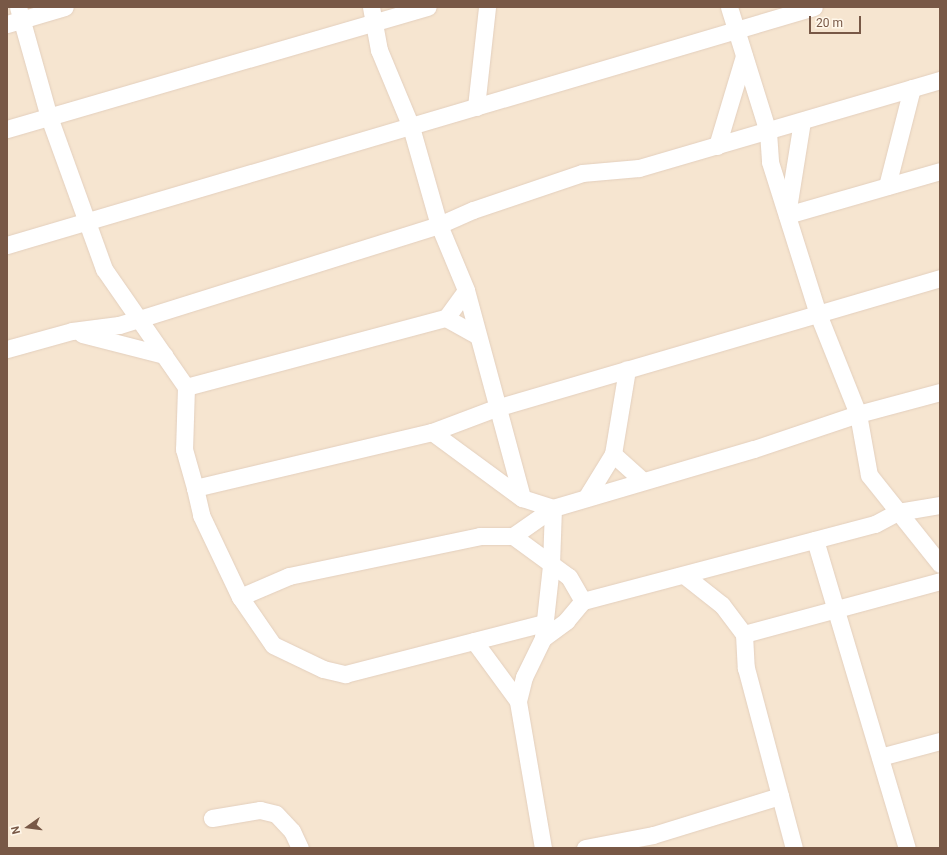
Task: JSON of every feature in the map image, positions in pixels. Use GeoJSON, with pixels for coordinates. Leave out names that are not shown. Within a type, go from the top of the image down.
{"type":"FeatureCollection","features":[{"type":"Feature","properties":{"kind":"street"},"geometry":{"type":"LineString","coordinates":[[65,7],[15,17],[49,117],[89,222],[104,270],[186,387],[184,449],[201,515],[240,597],[273,645],[323,669],[345,674],[474,641],[543,631],[566,621],[583,601],[875,524],[898,512],[940,505]]}},
{"type":"Feature","properties":{"kind":"street"},"geometry":{"type":"LineString","coordinates":[[7,129],[373,15],[428,7]]}},
{"type":"Feature","properties":{"kind":"street"},"geometry":{"type":"LineString","coordinates":[[476,107],[487,7]]}},
{"type":"Feature","properties":{"kind":"street"},"geometry":{"type":"LineString","coordinates":[[729,7],[768,132],[770,162],[786,215],[818,314],[858,414],[869,475],[940,564]]}},
{"type":"Feature","properties":{"kind":"street"},"geometry":{"type":"LineString","coordinates":[[7,245],[814,7]]}},
{"type":"Feature","properties":{"kind":"street"},"geometry":{"type":"LineString","coordinates":[[373,15],[379,50],[411,127],[439,225],[466,290],[496,408],[522,498]]}},
{"type":"Feature","properties":{"kind":"street"},"geometry":{"type":"LineString","coordinates":[[717,146],[744,56]]}},
{"type":"Feature","properties":{"kind":"street"},"geometry":{"type":"LineString","coordinates":[[7,349],[72,331],[119,325],[139,319],[439,225],[473,210],[582,173],[639,168],[768,132],[940,80]]}},
{"type":"Feature","properties":{"kind":"street"},"geometry":{"type":"LineString","coordinates":[[888,186],[912,88]]}},
{"type":"Feature","properties":{"kind":"street"},"geometry":{"type":"LineString","coordinates":[[786,215],[802,122]]}},
{"type":"Feature","properties":{"kind":"street"},"geometry":{"type":"LineString","coordinates":[[786,215],[940,171]]}},
{"type":"Feature","properties":{"kind":"street"},"geometry":{"type":"LineString","coordinates":[[195,488],[432,432],[496,408],[940,278]]}},
{"type":"Feature","properties":{"kind":"street"},"geometry":{"type":"LineString","coordinates":[[186,387],[446,318],[466,290]]}},
{"type":"Feature","properties":{"kind":"street"},"geometry":{"type":"LineString","coordinates":[[446,318],[477,335]]}},
{"type":"Feature","properties":{"kind":"street"},"geometry":{"type":"LineString","coordinates":[[72,331],[164,355]]}},
{"type":"Feature","properties":{"kind":"street"},"geometry":{"type":"LineString","coordinates":[[586,498],[613,454],[627,369]]}},
{"type":"Feature","properties":{"kind":"street"},"geometry":{"type":"LineString","coordinates":[[240,597],[289,576],[480,536],[513,536],[553,508],[754,449],[858,414],[940,392]]}},
{"type":"Feature","properties":{"kind":"street"},"geometry":{"type":"LineString","coordinates":[[432,432],[522,498],[553,508]]}},
{"type":"Feature","properties":{"kind":"street"},"geometry":{"type":"LineString","coordinates":[[613,454],[643,481]]}},
{"type":"Feature","properties":{"kind":"street"},"geometry":{"type":"LineString","coordinates":[[543,848],[518,701],[524,677],[543,631],[551,564],[553,508]]}},
{"type":"Feature","properties":{"kind":"street"},"geometry":{"type":"LineString","coordinates":[[513,536],[569,577],[583,601]]}},
{"type":"Feature","properties":{"kind":"street"},"geometry":{"type":"LineString","coordinates":[[815,540],[907,848]]}},
{"type":"Feature","properties":{"kind":"street"},"geometry":{"type":"LineString","coordinates":[[684,575],[722,605],[744,634],[746,668],[794,848]]}},
{"type":"Feature","properties":{"kind":"street"},"geometry":{"type":"LineString","coordinates":[[744,634],[940,581]]}},
{"type":"Feature","properties":{"kind":"street"},"geometry":{"type":"LineString","coordinates":[[474,641],[518,701]]}},
{"type":"Feature","properties":{"kind":"street"},"geometry":{"type":"LineString","coordinates":[[880,757],[940,741]]}},
{"type":"Feature","properties":{"kind":"street"},"geometry":{"type":"LineString","coordinates":[[585,848],[655,841],[780,796]]}},
{"type":"Feature","properties":{"kind":"street"},"geometry":{"type":"LineString","coordinates":[[212,818],[260,810],[276,814],[292,831],[300,848]]}},
{"type":"Feature","properties":{"kind":"shaded area"},"geometry":{"type":"Polygon","coordinates":[[[7,7],[940,7],[940,848],[7,848],[7,7]]]}}]}
